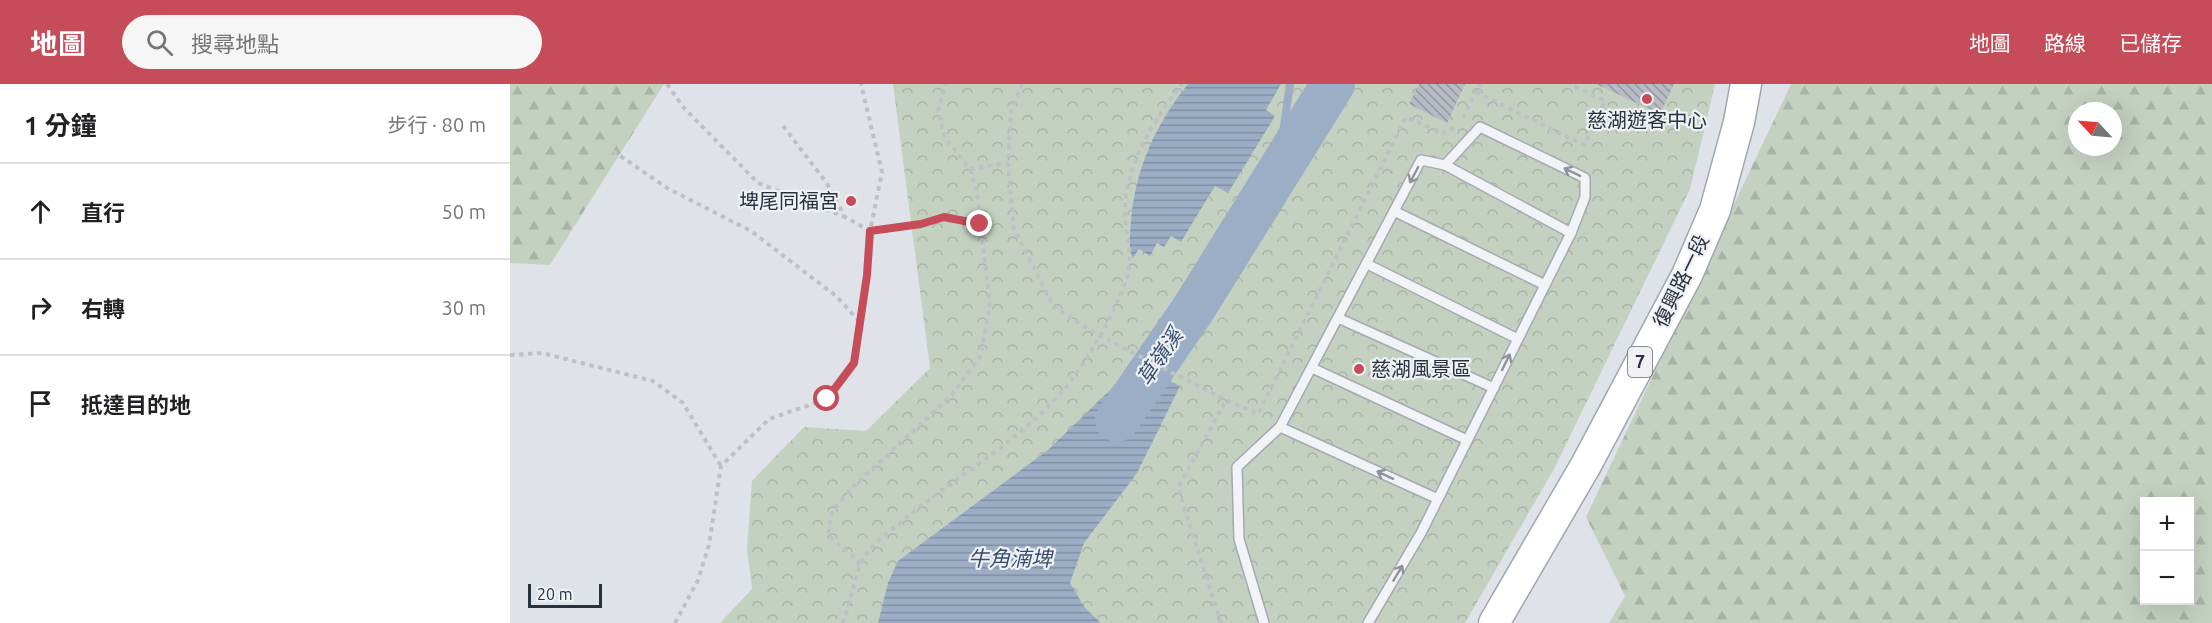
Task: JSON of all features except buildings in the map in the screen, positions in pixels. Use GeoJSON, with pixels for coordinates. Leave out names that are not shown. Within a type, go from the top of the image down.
{"type":"FeatureCollection","features":[{"type":"Feature","properties":{"kind":"main road","name":"復興路一段"},"geometry":{"type":"LineString","coordinates":[[1494,623],[1586,465],[1687,275],[1715,210],[1739,122],[1746,84]]}},
{"type":"Feature","properties":{"kind":"lane"},"geometry":{"type":"LineString","coordinates":[[1368,623],[1438,499],[1571,233],[1586,197],[1585,178],[1480,127],[1444,165]]}},
{"type":"Feature","properties":{"kind":"lane"},"geometry":{"type":"LineString","coordinates":[[1264,623],[1239,539],[1237,467],[1280,427],[1421,160],[1444,165],[1571,233]]}},
{"type":"Feature","properties":{"kind":"lane"},"geometry":{"type":"LineString","coordinates":[[1394,212],[1545,285]]}},
{"type":"Feature","properties":{"kind":"lane"},"geometry":{"type":"LineString","coordinates":[[1367,264],[1518,339]]}},
{"type":"Feature","properties":{"kind":"lane"},"geometry":{"type":"LineString","coordinates":[[1338,318],[1494,388]]}},
{"type":"Feature","properties":{"kind":"lane"},"geometry":{"type":"LineString","coordinates":[[1312,368],[1467,440]]}},
{"type":"Feature","properties":{"kind":"lane"},"geometry":{"type":"LineString","coordinates":[[1280,427],[1438,499]]}},
{"type":"Feature","properties":{"kind":"path"},"geometry":{"type":"LineString","coordinates":[[667,84],[684,108],[758,183],[846,217],[870,231],[921,224],[944,217],[980,224]]}},
{"type":"Feature","properties":{"kind":"path"},"geometry":{"type":"LineString","coordinates":[[675,623],[698,580],[709,545],[721,466],[769,418],[827,399],[854,363],[861,323],[870,231],[882,172],[861,84]]}},
{"type":"Feature","properties":{"kind":"path"},"geometry":{"type":"LineString","coordinates":[[861,563],[828,535],[832,511],[854,486],[951,396],[980,357],[990,307],[977,192],[969,169],[945,138],[938,111],[945,84]]}},
{"type":"Feature","properties":{"kind":"path"},"geometry":{"type":"LineString","coordinates":[[1022,84],[1011,110],[1008,163],[1014,229],[1053,307],[1100,336],[1258,414],[1406,117],[1442,133],[1459,127],[1480,84]]}},
{"type":"Feature","properties":{"kind":"path"},"geometry":{"type":"LineString","coordinates":[[842,623],[851,605],[861,563],[875,544],[925,503],[1039,417],[1080,368],[1100,336],[1128,273],[1125,208],[1137,157],[1159,115],[1182,84]]}},
{"type":"Feature","properties":{"kind":"path"},"geometry":{"type":"LineString","coordinates":[[1476,92],[1584,145],[1605,101],[1570,84]]}},
{"type":"Feature","properties":{"kind":"path"},"geometry":{"type":"LineString","coordinates":[[783,126],[826,182],[846,217]]}},
{"type":"Feature","properties":{"kind":"path"},"geometry":{"type":"LineString","coordinates":[[613,151],[667,188],[751,231],[836,296],[861,323]]}},
{"type":"Feature","properties":{"kind":"path"},"geometry":{"type":"LineString","coordinates":[[969,169],[1008,163]]}},
{"type":"Feature","properties":{"kind":"path"},"geometry":{"type":"LineString","coordinates":[[510,355],[542,353],[653,381],[683,403],[721,466]]}},
{"type":"Feature","properties":{"kind":"path"},"geometry":{"type":"LineString","coordinates":[[1221,623],[1178,488],[1226,400]]}},
{"type":"Feature","properties":{"kind":"green space"},"geometry":{"type":"Polygon","coordinates":[[[510,84],[664,84],[550,265],[510,263],[510,84]]]}},
{"type":"Feature","properties":{"kind":"green space","name":"慈湖風景區"},"geometry":{"type":"Polygon","coordinates":[[[893,84],[1715,84],[1690,189],[1554,469],[1465,623],[720,623],[752,589],[747,549],[752,481],[804,427],[866,431],[930,368],[893,84]]]}},
{"type":"Feature","properties":{"kind":"green space"},"geometry":{"type":"Polygon","coordinates":[[[1791,84],[2212,84],[2212,623],[1609,623],[1625,596],[1586,517],[1791,84]]]}},
{"type":"Feature","properties":{"kind":"water"},"geometry":{"type":"Polygon","coordinates":[[[1188,84],[1281,84],[1266,110],[1275,116],[1228,193],[1215,186],[1181,242],[1171,236],[1164,247],[1157,243],[1150,256],[1139,249],[1133,258],[1130,246],[1131,222],[1142,166],[1157,132],[1188,84]]]}},
{"type":"Feature","properties":{"kind":"water","name":"牛角湳埤"},"geometry":{"type":"Polygon","coordinates":[[[1137,364],[1180,386],[1137,473],[1084,543],[1070,583],[1085,608],[1101,623],[878,623],[888,583],[898,561],[1048,450],[1137,364]]]}},
{"type":"Feature","properties":{"kind":"waterway"},"geometry":{"type":"LineString","coordinates":[[1277,175],[1290,84]]}},
{"type":"Feature","properties":{"kind":"waterway","name":"草嶺溪"},"geometry":{"type":"LineString","coordinates":[[1117,420],[1194,308],[1333,84]]}},
{"type":"Feature","properties":{"kind":"place","name":"慈湖遊客中心"},"geometry":{"type":"Point","coordinates":[1647,99]}},
{"type":"Feature","properties":{"kind":"place","name":"埤尾同福宮"},"geometry":{"type":"Point","coordinates":[851,201]}},
{"type":"Feature","properties":{"kind":"place","name":"慈湖風景區"},"geometry":{"type":"Point","coordinates":[1359,369]}},
{"type":"Feature","properties":{"kind":"route"},"geometry":{"type":"LineString","coordinates":[[827,399],[854,363],[867,275],[870,231],[921,224],[944,217],[980,224]]}}]}
